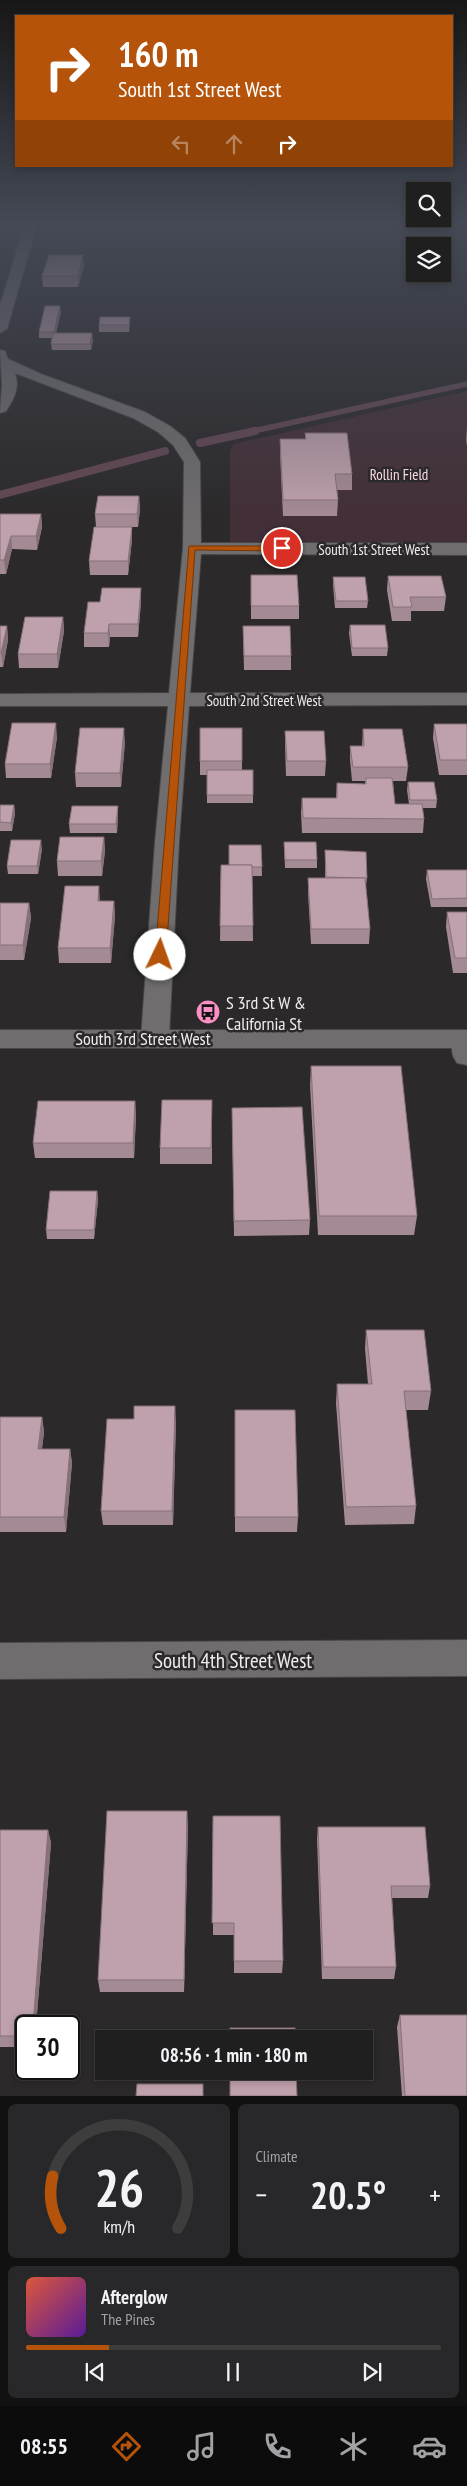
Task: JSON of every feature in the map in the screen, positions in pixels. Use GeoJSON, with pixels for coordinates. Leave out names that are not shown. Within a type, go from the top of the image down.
{"type":"FeatureCollection","features":[{"type":"Feature","properties":{"kind":"street"},"geometry":{"type":"LineString","coordinates":[[0,359],[11,385],[10,394],[0,408]]}},
{"type":"Feature","properties":{"kind":"street"},"geometry":{"type":"LineString","coordinates":[[0,359],[36,378],[139,415],[164,429],[179,442],[192,462],[190,528],[192,548],[168,842],[155,1038]]}},
{"type":"Feature","properties":{"kind":"street","name":"South 1st Street West"},"geometry":{"type":"LineString","coordinates":[[192,548],[467,549]]}},
{"type":"Feature","properties":{"kind":"street","name":"South 2nd Street West"},"geometry":{"type":"LineString","coordinates":[[0,700],[467,699]]}},
{"type":"Feature","properties":{"kind":"street","name":"South 3rd Street West"},"geometry":{"type":"LineString","coordinates":[[0,1039],[155,1038],[466,1044]]}},
{"type":"Feature","properties":{"kind":"street","name":"South 4th Street West"},"geometry":{"type":"LineString","coordinates":[[0,1661],[467,1658]]}},
{"type":"Feature","properties":{"kind":"green space","name":"Rollin Field"},"geometry":{"type":"Polygon","coordinates":[[[467,391],[467,542],[230,542],[230,451],[234,444],[467,391]]]}},
{"type":"Feature","properties":{"kind":"building"},"geometry":{"type":"Polygon","coordinates":[[[41,322],[56,322],[54,332],[39,332],[41,322]]]}},
{"type":"Feature","properties":{"kind":"building"},"geometry":{"type":"Polygon","coordinates":[[[99,322],[129,322],[129,325],[99,325],[99,322]]]}},
{"type":"Feature","properties":{"kind":"building"},"geometry":{"type":"Polygon","coordinates":[[[53,333],[92,333],[90,344],[51,344],[53,333]]]}},
{"type":"Feature","properties":{"kind":"building"},"geometry":{"type":"Polygon","coordinates":[[[305,433],[347,433],[352,474],[335,474],[338,500],[283,500],[280,439],[306,439],[305,433]]]}},
{"type":"Feature","properties":{"kind":"building"},"geometry":{"type":"Polygon","coordinates":[[[98,496],[139,496],[137,514],[95,514],[98,496]]]}},
{"type":"Feature","properties":{"kind":"building"},"geometry":{"type":"Polygon","coordinates":[[[0,514],[41,514],[36,536],[11,536],[4,560],[0,560],[0,514]]]}},
{"type":"Feature","properties":{"kind":"building"},"geometry":{"type":"Polygon","coordinates":[[[94,527],[132,527],[128,561],[89,561],[94,527]]]}},
{"type":"Feature","properties":{"kind":"building"},"geometry":{"type":"Polygon","coordinates":[[[251,575],[297,575],[299,606],[251,606],[251,575]]]}},
{"type":"Feature","properties":{"kind":"building"},"geometry":{"type":"Polygon","coordinates":[[[388,576],[441,576],[446,597],[410,597],[412,607],[393,607],[388,576]]]}},
{"type":"Feature","properties":{"kind":"building"},"geometry":{"type":"Polygon","coordinates":[[[333,577],[365,577],[368,601],[336,601],[333,577]]]}},
{"type":"Feature","properties":{"kind":"building"},"geometry":{"type":"Polygon","coordinates":[[[102,588],[141,588],[138,624],[109,624],[108,633],[84,633],[88,602],[100,602],[102,588]]]}},
{"type":"Feature","properties":{"kind":"building"},"geometry":{"type":"Polygon","coordinates":[[[25,617],[63,617],[57,654],[18,654],[25,617]]]}},
{"type":"Feature","properties":{"kind":"building"},"geometry":{"type":"Polygon","coordinates":[[[350,625],[385,625],[388,648],[352,648],[350,625]]]}},
{"type":"Feature","properties":{"kind":"building"},"geometry":{"type":"Polygon","coordinates":[[[0,626],[7,626],[1,653],[0,653],[0,626]]]}},
{"type":"Feature","properties":{"kind":"building"},"geometry":{"type":"Polygon","coordinates":[[[243,626],[290,626],[291,656],[244,656],[243,626]]]}},
{"type":"Feature","properties":{"kind":"building"},"geometry":{"type":"Polygon","coordinates":[[[12,723],[56,723],[50,764],[5,764],[12,723]]]}},
{"type":"Feature","properties":{"kind":"building"},"geometry":{"type":"Polygon","coordinates":[[[434,724],[467,724],[467,760],[440,760],[434,724]]]}},
{"type":"Feature","properties":{"kind":"building"},"geometry":{"type":"Polygon","coordinates":[[[80,728],[124,728],[120,773],[75,773],[80,728]]]}},
{"type":"Feature","properties":{"kind":"building"},"geometry":{"type":"Polygon","coordinates":[[[200,728],[242,728],[242,761],[200,761],[200,728]]]}},
{"type":"Feature","properties":{"kind":"building"},"geometry":{"type":"Polygon","coordinates":[[[363,729],[402,729],[408,767],[353,767],[350,746],[364,746],[363,729]]]}},
{"type":"Feature","properties":{"kind":"building"},"geometry":{"type":"Polygon","coordinates":[[[285,731],[324,731],[326,761],[287,761],[285,731]]]}},
{"type":"Feature","properties":{"kind":"building"},"geometry":{"type":"Polygon","coordinates":[[[207,770],[253,770],[253,795],[207,795],[207,770]]]}},
{"type":"Feature","properties":{"kind":"building"},"geometry":{"type":"Polygon","coordinates":[[[366,778],[392,778],[395,804],[422,804],[424,819],[303,818],[302,798],[337,798],[337,783],[366,784],[366,778]]]}},
{"type":"Feature","properties":{"kind":"building"},"geometry":{"type":"Polygon","coordinates":[[[408,782],[434,782],[437,800],[410,800],[408,782]]]}},
{"type":"Feature","properties":{"kind":"building"},"geometry":{"type":"Polygon","coordinates":[[[0,805],[14,805],[11,823],[0,822],[0,805]]]}},
{"type":"Feature","properties":{"kind":"building"},"geometry":{"type":"Polygon","coordinates":[[[72,806],[118,806],[116,824],[69,824],[72,806]]]}},
{"type":"Feature","properties":{"kind":"building"},"geometry":{"type":"Polygon","coordinates":[[[60,837],[104,837],[101,861],[57,861],[60,837]]]}},
{"type":"Feature","properties":{"kind":"building"},"geometry":{"type":"Polygon","coordinates":[[[11,840],[41,840],[37,866],[7,866],[11,840]]]}},
{"type":"Feature","properties":{"kind":"building"},"geometry":{"type":"Polygon","coordinates":[[[284,842],[316,842],[317,860],[285,860],[284,842]]]}},
{"type":"Feature","properties":{"kind":"building"},"geometry":{"type":"Polygon","coordinates":[[[229,845],[261,845],[262,867],[229,865],[229,845]]]}},
{"type":"Feature","properties":{"kind":"building"},"geometry":{"type":"Polygon","coordinates":[[[325,850],[366,852],[367,878],[326,877],[325,850]]]}},
{"type":"Feature","properties":{"kind":"building"},"geometry":{"type":"Polygon","coordinates":[[[221,865],[252,865],[253,926],[220,926],[221,865]]]}},
{"type":"Feature","properties":{"kind":"building"},"geometry":{"type":"Polygon","coordinates":[[[427,870],[467,870],[467,898],[432,899],[427,870]]]}},
{"type":"Feature","properties":{"kind":"building"},"geometry":{"type":"Polygon","coordinates":[[[308,878],[365,878],[370,929],[311,929],[308,878]]]}},
{"type":"Feature","properties":{"kind":"building"},"geometry":{"type":"Polygon","coordinates":[[[65,886],[99,886],[98,901],[114,901],[110,948],[58,948],[65,886]]]}},
{"type":"Feature","properties":{"kind":"building"},"geometry":{"type":"Polygon","coordinates":[[[0,903],[29,903],[23,945],[0,945],[0,903]]]}},
{"type":"Feature","properties":{"kind":"building"},"geometry":{"type":"Polygon","coordinates":[[[447,912],[467,912],[467,958],[455,958],[447,912]]]}},
{"type":"Feature","properties":{"kind":"building"},"geometry":{"type":"Polygon","coordinates":[[[311,1066],[401,1066],[417,1216],[319,1216],[311,1066]]]}},
{"type":"Feature","properties":{"kind":"building"},"geometry":{"type":"Polygon","coordinates":[[[162,1100],[212,1100],[211,1148],[160,1148],[162,1100]]]}},
{"type":"Feature","properties":{"kind":"building"},"geometry":{"type":"Polygon","coordinates":[[[38,1101],[135,1101],[133,1143],[33,1143],[38,1101]]]}},
{"type":"Feature","properties":{"kind":"building"},"geometry":{"type":"Polygon","coordinates":[[[302,1107],[310,1220],[234,1221],[232,1108],[302,1107]]]}},
{"type":"Feature","properties":{"kind":"building"},"geometry":{"type":"Polygon","coordinates":[[[50,1191],[97,1191],[94,1230],[46,1230],[50,1191]]]}},
{"type":"Feature","properties":{"kind":"building"},"geometry":{"type":"Polygon","coordinates":[[[366,1330],[424,1330],[431,1391],[404,1391],[416,1506],[346,1507],[337,1384],[372,1384],[366,1330]]]}},
{"type":"Feature","properties":{"kind":"building"},"geometry":{"type":"Polygon","coordinates":[[[134,1406],[175,1406],[172,1511],[101,1511],[107,1419],[134,1419],[134,1406]]]}},
{"type":"Feature","properties":{"kind":"building"},"geometry":{"type":"Polygon","coordinates":[[[235,1410],[295,1410],[298,1517],[235,1517],[235,1410]]]}},
{"type":"Feature","properties":{"kind":"building"},"geometry":{"type":"Polygon","coordinates":[[[0,1417],[42,1417],[38,1449],[70,1449],[64,1517],[0,1517],[0,1417]]]}},
{"type":"Feature","properties":{"kind":"building"},"geometry":{"type":"Polygon","coordinates":[[[107,1811],[187,1811],[184,1980],[98,1980],[107,1811]]]}},
{"type":"Feature","properties":{"kind":"building"},"geometry":{"type":"Polygon","coordinates":[[[213,1816],[280,1816],[283,1961],[234,1961],[234,1923],[212,1923],[213,1816]]]}},
{"type":"Feature","properties":{"kind":"building"},"geometry":{"type":"Polygon","coordinates":[[[318,1827],[425,1827],[430,1886],[391,1886],[396,1967],[323,1967],[318,1827]]]}},
{"type":"Feature","properties":{"kind":"building"},"geometry":{"type":"Polygon","coordinates":[[[0,1830],[48,1830],[34,2015],[15,2015],[15,2036],[0,2036],[0,1830]]]}},
{"type":"Feature","properties":{"kind":"building"},"geometry":{"type":"Polygon","coordinates":[[[400,2015],[467,2015],[467,2096],[405,2096],[400,2015]]]}},
{"type":"Feature","properties":{"kind":"building"},"geometry":{"type":"Polygon","coordinates":[[[230,2028],[295,2028],[295,2030],[230,2030],[230,2028]]]}},
{"type":"Feature","properties":{"kind":"building"},"geometry":{"type":"Polygon","coordinates":[[[230,2080],[296,2080],[297,2096],[230,2096],[230,2080]]]}},
{"type":"Feature","properties":{"kind":"building"},"geometry":{"type":"Polygon","coordinates":[[[137,2084],[203,2084],[203,2096],[136,2096],[137,2084]]]}},
{"type":"Feature","properties":{"kind":"waterway"},"geometry":{"type":"LineString","coordinates":[[249,432],[467,384]]}},
{"type":"Feature","properties":{"kind":"waterway"},"geometry":{"type":"LineString","coordinates":[[200,443],[255,431]]}},
{"type":"Feature","properties":{"kind":"waterway"},"geometry":{"type":"LineString","coordinates":[[0,495],[165,451]]}},
{"type":"Feature","properties":{"kind":"place","name":"S 3rd St W & California St"},"geometry":{"type":"Point","coordinates":[208,1012]}},
{"type":"Feature","properties":{"kind":"route"},"geometry":{"type":"LineString","coordinates":[[160,955],[192,548],[282,548]]}}]}
